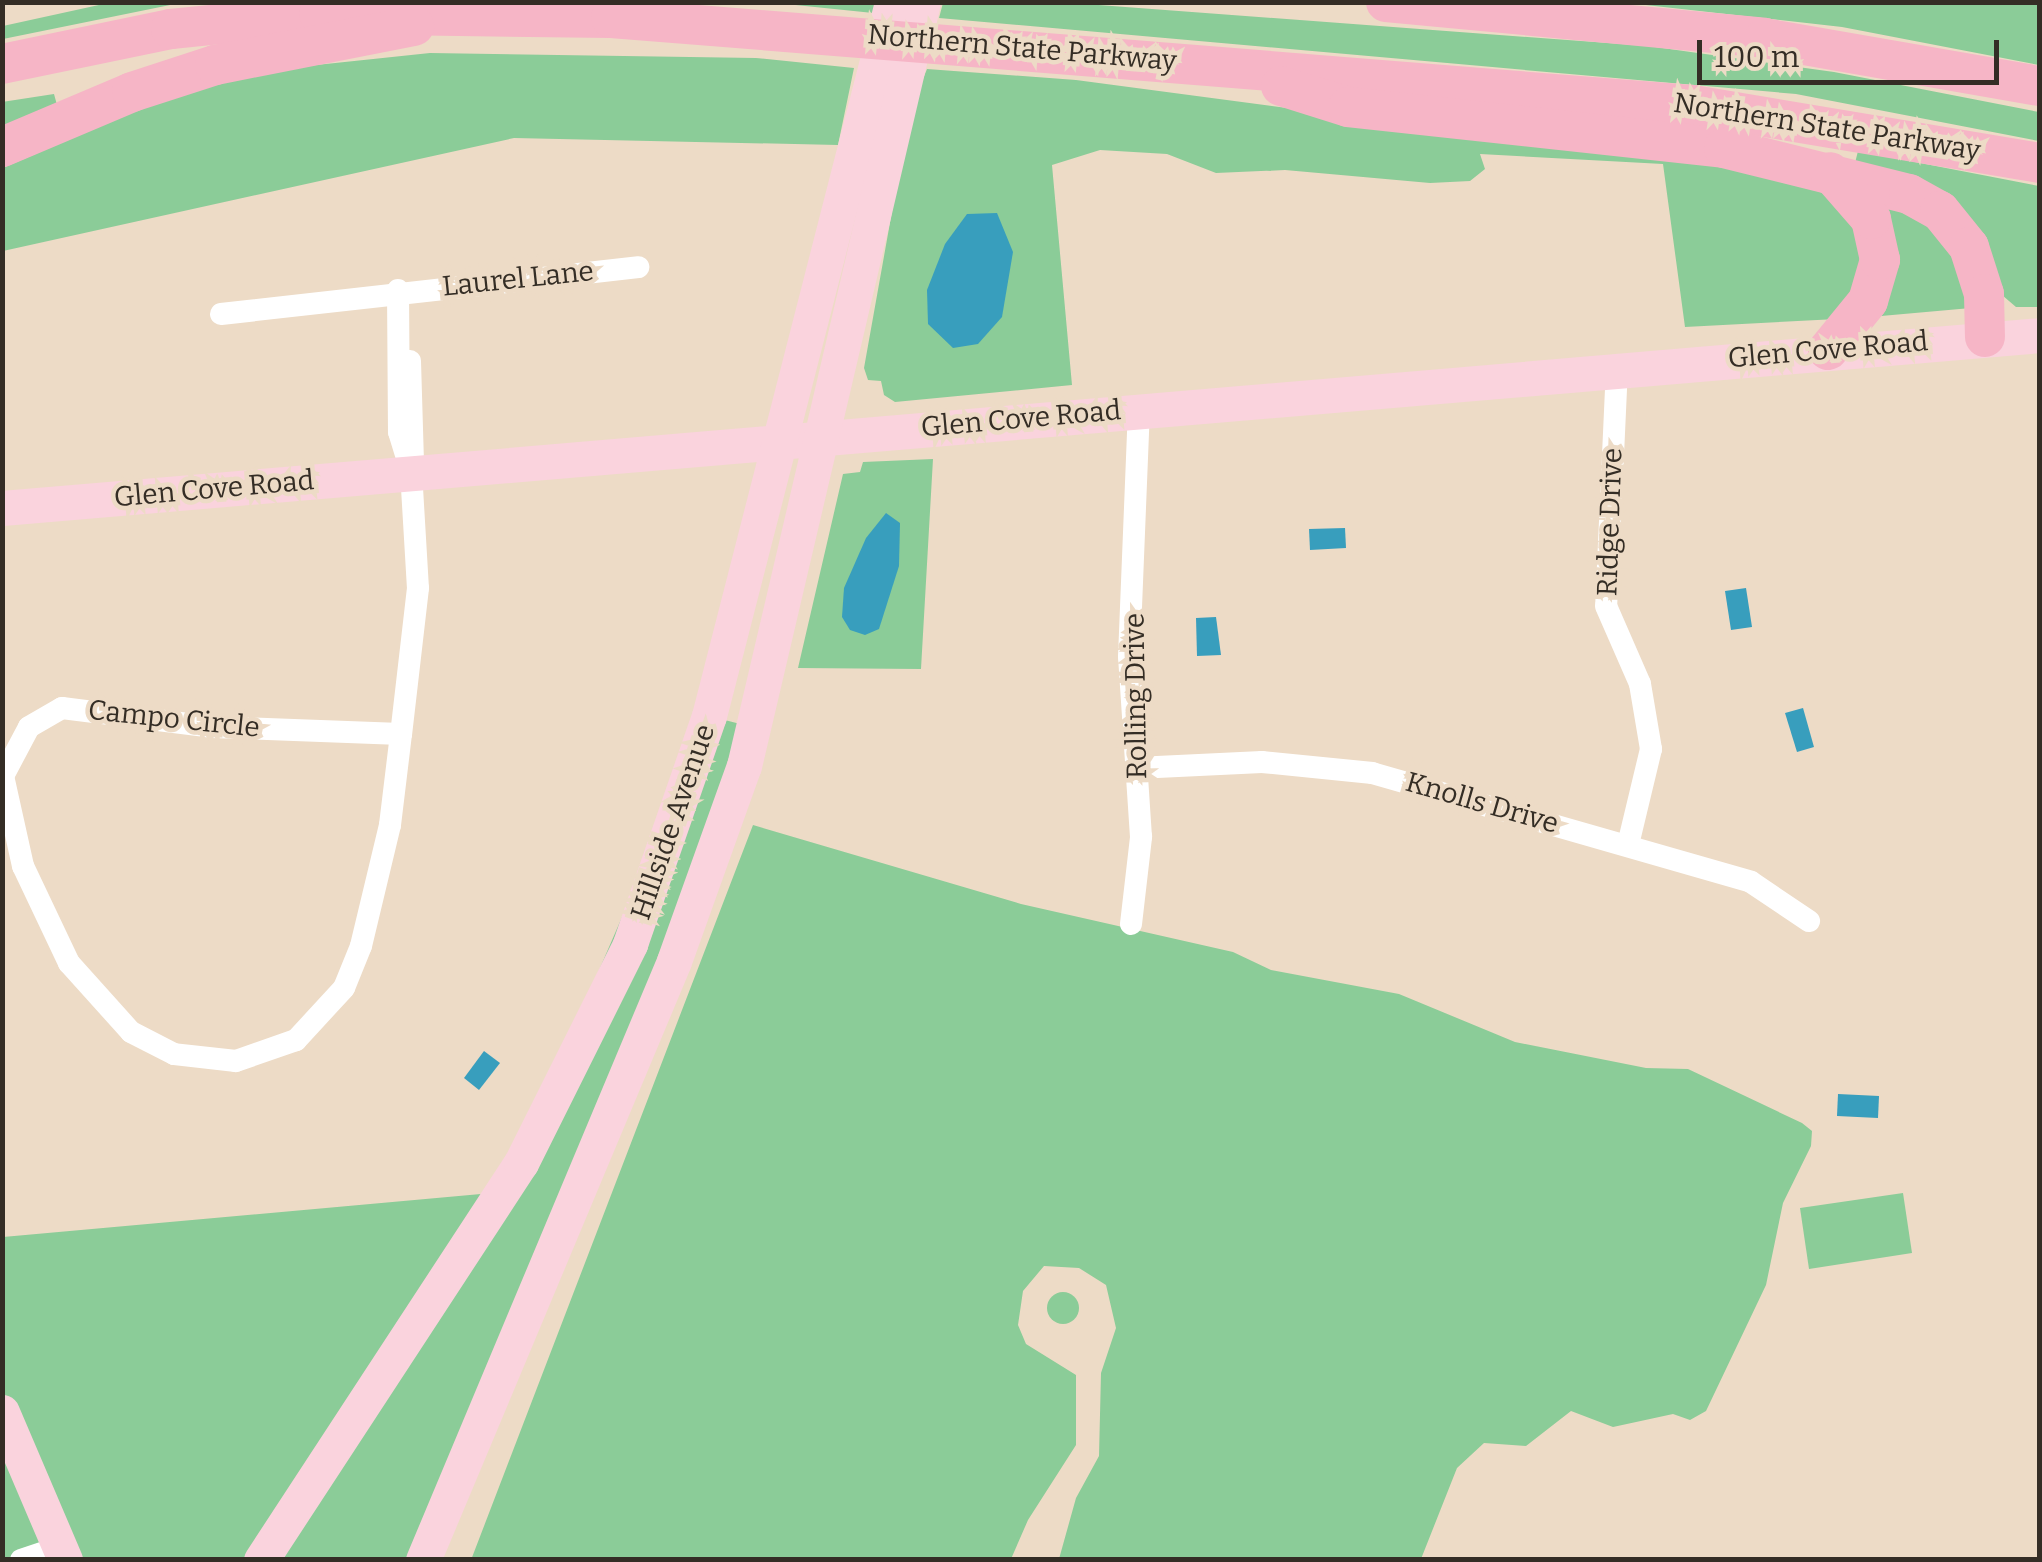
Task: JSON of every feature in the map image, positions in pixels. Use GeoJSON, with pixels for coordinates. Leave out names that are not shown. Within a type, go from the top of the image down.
{"type":"FeatureCollection","features":[{"type":"Feature","properties":{"kind":"highway"},"geometry":{"type":"LineString","coordinates":[[1386,2],[1693,28],[1840,48],[2040,86]]}},
{"type":"Feature","properties":{"kind":"highway"},"geometry":{"type":"LineString","coordinates":[[2,148],[202,68],[364,40],[469,11]]}},
{"type":"Feature","properties":{"kind":"highway","name":"Northern State Parkway"},"geometry":{"type":"LineString","coordinates":[[2,64],[247,20],[469,11],[1211,64],[1693,105],[2040,163]]}},
{"type":"Feature","properties":{"kind":"highway"},"geometry":{"type":"LineString","coordinates":[[1211,64],[1348,107],[1662,138],[1830,172],[1908,194],[1948,218],[1976,262],[1986,337]]}},
{"type":"Feature","properties":{"kind":"highway"},"geometry":{"type":"LineString","coordinates":[[1828,350],[1868,301],[1880,260],[1871,218],[1830,172]]}},
{"type":"Feature","properties":{"kind":"main road","name":"Hillside Avenue"},"geometry":{"type":"LineString","coordinates":[[423,1560],[706,880],[760,713],[825,436],[879,117],[892,2]]}},
{"type":"Feature","properties":{"kind":"main road","name":"Hillside Avenue"},"geometry":{"type":"LineString","coordinates":[[261,1560],[493,1208],[614,983],[694,768],[778,438],[879,117],[923,2]]}},
{"type":"Feature","properties":{"kind":"main road","name":"Glen Cove Road"},"geometry":{"type":"LineString","coordinates":[[2,508],[778,438],[2040,335]]}},
{"type":"Feature","properties":{"kind":"main road"},"geometry":{"type":"LineString","coordinates":[[2,1412],[62,1553]]}},
{"type":"Feature","properties":{"kind":"street","name":"Laurel Lane"},"geometry":{"type":"LineString","coordinates":[[221,314],[398,290],[638,267]]}},
{"type":"Feature","properties":{"kind":"street","name":"Laurel Lane"},"geometry":{"type":"LineString","coordinates":[[398,290],[417,446],[411,472]]}},
{"type":"Feature","properties":{"kind":"street","name":"Ridge Drive"},"geometry":{"type":"LineString","coordinates":[[1617,367],[1606,606],[1640,684],[1651,749],[1628,846]]}},
{"type":"Feature","properties":{"kind":"street","name":"Rolling Drive"},"geometry":{"type":"LineString","coordinates":[[1131,924],[1141,848],[1129,657],[1139,408]]}},
{"type":"Feature","properties":{"kind":"street","name":"Campo Circle"},"geometry":{"type":"LineString","coordinates":[[401,734],[212,727],[98,708],[62,708],[29,727],[3,776],[7,818],[46,926],[96,998],[154,1046],[203,1061],[270,1052],[319,1021],[344,988],[360,946],[390,826],[401,734],[418,588],[411,472]]}},
{"type":"Feature","properties":{"kind":"street","name":"Knolls Drive"},"geometry":{"type":"LineString","coordinates":[[1136,768],[1262,762],[1372,773],[1761,887],[1810,921]]}},
{"type":"Feature","properties":{"kind":"street"},"geometry":{"type":"LineString","coordinates":[[21,1560],[62,1553]]}},
{"type":"Feature","properties":{"kind":"green space"},"geometry":{"type":"Polygon","coordinates":[[[108,3],[180,3],[3,39],[3,26],[108,3]]]}},
{"type":"Feature","properties":{"kind":"green space"},"geometry":{"type":"Polygon","coordinates":[[[776,3],[876,3],[873,13],[776,3]]]}},
{"type":"Feature","properties":{"kind":"green space"},"geometry":{"type":"Polygon","coordinates":[[[943,3],[1072,3],[1648,46],[1834,72],[2039,112],[2039,141],[1796,94],[939,18],[943,3]]]}},
{"type":"Feature","properties":{"kind":"green space"},"geometry":{"type":"Polygon","coordinates":[[[1628,3],[2039,3],[2039,65],[1842,27],[1628,3]]]}},
{"type":"Feature","properties":{"kind":"green space"},"geometry":{"type":"Polygon","coordinates":[[[430,53],[756,58],[854,68],[838,145],[514,138],[3,251],[3,168],[169,96],[269,70],[430,53]]]}},
{"type":"Feature","properties":{"kind":"green space"},"geometry":{"type":"Polygon","coordinates":[[[927,69],[1076,80],[1783,174],[1847,205],[1868,259],[1837,319],[1685,327],[1663,164],[1480,154],[1485,169],[1470,181],[1430,183],[1285,170],[1216,173],[1167,154],[1100,150],[1052,165],[1072,385],[895,402],[884,395],[881,381],[868,380],[864,368],[910,111],[927,69]]]}},
{"type":"Feature","properties":{"kind":"green space"},"geometry":{"type":"Polygon","coordinates":[[[54,94],[60,116],[3,140],[2,102],[54,94]]]}},
{"type":"Feature","properties":{"kind":"green space"},"geometry":{"type":"Polygon","coordinates":[[[1858,151],[2039,186],[2039,307],[2016,307],[2002,295],[1989,254],[1854,167],[1858,151]]]}},
{"type":"Feature","properties":{"kind":"green space"},"geometry":{"type":"Polygon","coordinates":[[[1895,198],[1951,233],[1971,308],[1881,316],[1883,212],[1895,198]]]}},
{"type":"Feature","properties":{"kind":"green space"},"geometry":{"type":"Polygon","coordinates":[[[933,459],[921,669],[798,668],[843,474],[860,472],[863,462],[933,459]]]}},
{"type":"Feature","properties":{"kind":"green space"},"geometry":{"type":"Polygon","coordinates":[[[709,716],[756,728],[423,1559],[3,1560],[3,1237],[503,1192],[709,716]]]}},
{"type":"Feature","properties":{"kind":"green space"},"geometry":{"type":"Polygon","coordinates":[[[753,825],[1021,904],[1233,952],[1271,970],[1399,994],[1515,1042],[1646,1068],[1688,1069],[1802,1123],[1812,1131],[1811,1146],[1783,1203],[1766,1285],[1706,1411],[1690,1420],[1673,1414],[1613,1427],[1571,1411],[1526,1446],[1484,1443],[1457,1468],[1421,1559],[1059,1559],[1076,1498],[1099,1456],[1101,1373],[1116,1328],[1106,1285],[1079,1268],[1044,1266],[1023,1291],[1018,1325],[1026,1344],[1076,1375],[1076,1445],[1028,1520],[1011,1559],[471,1560],[753,825]]]}},
{"type":"Feature","properties":{"kind":"green space"},"geometry":{"type":"Polygon","coordinates":[[[1903,1193],[1912,1253],[1809,1269],[1800,1208],[1903,1193]]]}},
{"type":"Feature","properties":{"kind":"green space"},"geometry":{"type":"Polygon","coordinates":[[[1063,1292],[1074,1297],[1079,1308],[1074,1319],[1063,1324],[1052,1319],[1047,1308],[1052,1297],[1063,1292]]]}},
{"type":"Feature","properties":{"kind":"water"},"geometry":{"type":"Polygon","coordinates":[[[997,213],[1013,252],[1002,317],[978,344],[953,348],[928,324],[927,290],[945,244],[967,214],[997,213]]]}},
{"type":"Feature","properties":{"kind":"water"},"geometry":{"type":"Polygon","coordinates":[[[886,513],[900,523],[899,566],[879,629],[865,635],[850,630],[842,617],[844,588],[866,538],[886,513]]]}},
{"type":"Feature","properties":{"kind":"water"},"geometry":{"type":"Polygon","coordinates":[[[1345,528],[1346,548],[1310,550],[1309,529],[1345,528]]]}},
{"type":"Feature","properties":{"kind":"water"},"geometry":{"type":"Polygon","coordinates":[[[1746,588],[1752,627],[1731,630],[1725,591],[1746,588]]]}},
{"type":"Feature","properties":{"kind":"water"},"geometry":{"type":"Polygon","coordinates":[[[1216,617],[1221,655],[1197,656],[1196,618],[1216,617]]]}},
{"type":"Feature","properties":{"kind":"water"},"geometry":{"type":"Polygon","coordinates":[[[1803,708],[1814,747],[1797,752],[1785,713],[1803,708]]]}},
{"type":"Feature","properties":{"kind":"water"},"geometry":{"type":"Polygon","coordinates":[[[484,1051],[500,1063],[479,1090],[464,1078],[484,1051]]]}},
{"type":"Feature","properties":{"kind":"water"},"geometry":{"type":"Polygon","coordinates":[[[1838,1094],[1879,1096],[1878,1118],[1837,1116],[1838,1094]]]}}]}
